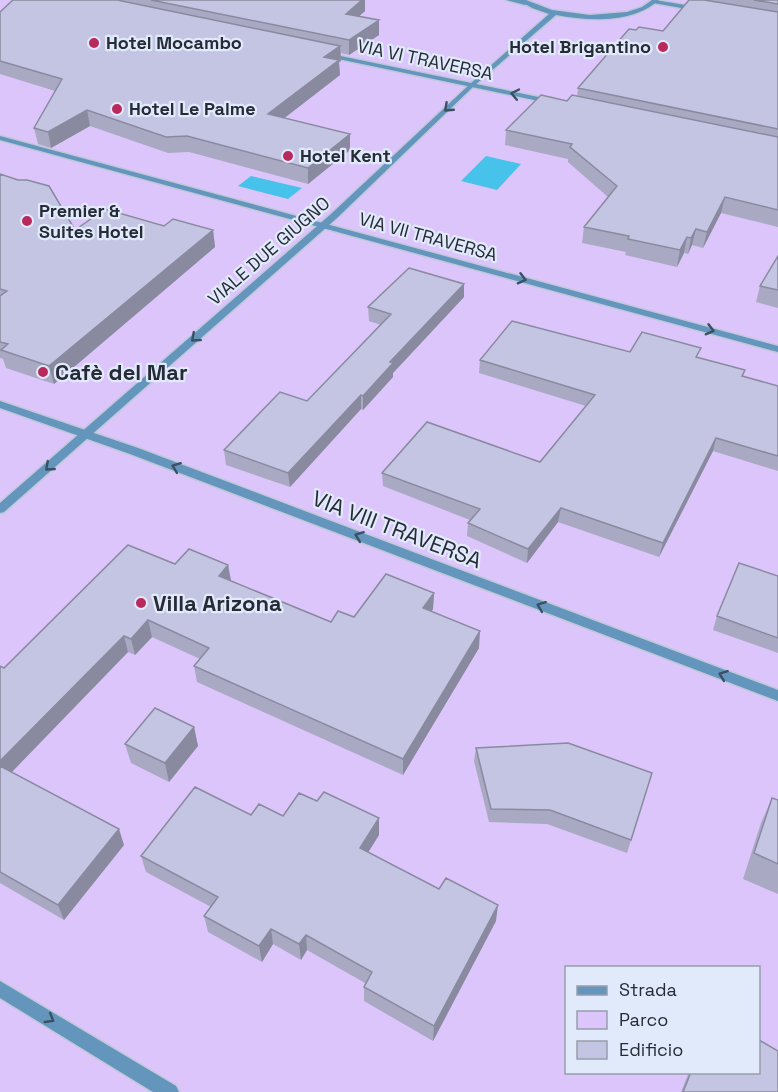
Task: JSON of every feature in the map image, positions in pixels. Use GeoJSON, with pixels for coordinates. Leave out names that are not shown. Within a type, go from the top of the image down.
{"type":"FeatureCollection","features":[{"type":"Feature","properties":{"kind":"street"},"geometry":{"type":"LineString","coordinates":[[509,0],[523,2],[554,13],[603,16],[626,14],[644,9],[656,1],[701,10]]}},
{"type":"Feature","properties":{"kind":"street","name":"VIALE DUE GIUGNO"},"geometry":{"type":"LineString","coordinates":[[0,509],[323,225],[472,85],[554,13]]}},
{"type":"Feature","properties":{"kind":"street","name":"VIA VI TRAVERSA"},"geometry":{"type":"LineString","coordinates":[[313,52],[563,104]]}},
{"type":"Feature","properties":{"kind":"street","name":"VIA VII TRAVERSA"},"geometry":{"type":"LineString","coordinates":[[0,138],[778,349]]}},
{"type":"Feature","properties":{"kind":"street","name":"VIA VIII TRAVERSA"},"geometry":{"type":"LineString","coordinates":[[0,404],[86,434],[778,696]]}},
{"type":"Feature","properties":{"kind":"street"},"geometry":{"type":"LineString","coordinates":[[0,989],[170,1092]]}},
{"type":"Feature","properties":{"kind":"green space"},"geometry":{"type":"Polygon","coordinates":[[[0,0],[778,0],[778,1092],[0,1092],[0,0]]]}},
{"type":"Feature","properties":{"kind":"water"},"geometry":{"type":"Polygon","coordinates":[[[486,156],[521,164],[497,190],[461,181],[486,156]]]}},
{"type":"Feature","properties":{"kind":"water"},"geometry":{"type":"Polygon","coordinates":[[[251,176],[302,188],[288,199],[238,186],[251,176]]]}},
{"type":"Feature","properties":{"kind":"building"},"geometry":{"type":"Polygon","coordinates":[[[13,0],[117,0],[340,46],[324,57],[339,60],[268,114],[350,134],[308,168],[187,136],[166,137],[87,110],[48,132],[34,128],[62,79],[0,61],[0,12],[13,0]]]}},
{"type":"Feature","properties":{"kind":"building"},"geometry":{"type":"Polygon","coordinates":[[[151,0],[362,0],[346,14],[379,20],[349,40],[151,0]]]}},
{"type":"Feature","properties":{"kind":"building"},"geometry":{"type":"Polygon","coordinates":[[[689,0],[704,0],[778,12],[778,129],[578,88],[629,29],[636,30],[639,27],[663,31],[689,0]]]}},
{"type":"Feature","properties":{"kind":"building"},"geometry":{"type":"Polygon","coordinates":[[[754,0],[778,0],[778,4],[754,0]]]}},
{"type":"Feature","properties":{"kind":"building"},"geometry":{"type":"Polygon","coordinates":[[[541,95],[567,101],[572,95],[778,137],[778,210],[725,197],[707,232],[696,229],[691,238],[687,237],[680,250],[584,227],[617,186],[570,147],[572,144],[506,130],[541,95]]]}},
{"type":"Feature","properties":{"kind":"building"},"geometry":{"type":"Polygon","coordinates":[[[0,174],[49,186],[75,230],[105,209],[164,226],[173,219],[213,230],[49,366],[1,350],[8,344],[0,342],[0,296],[7,291],[0,289],[0,174]]]}},
{"type":"Feature","properties":{"kind":"building"},"geometry":{"type":"Polygon","coordinates":[[[778,256],[778,290],[760,286],[778,256]]]}},
{"type":"Feature","properties":{"kind":"building"},"geometry":{"type":"Polygon","coordinates":[[[409,268],[464,284],[390,362],[393,363],[363,396],[361,395],[288,473],[224,450],[280,392],[307,401],[391,314],[368,307],[409,268]]]}},
{"type":"Feature","properties":{"kind":"building"},"geometry":{"type":"Polygon","coordinates":[[[512,321],[630,352],[642,332],[701,348],[696,357],[745,370],[742,376],[778,386],[778,456],[716,438],[663,543],[561,508],[528,549],[468,523],[480,509],[382,473],[427,422],[540,462],[595,395],[480,360],[512,321]]]}},
{"type":"Feature","properties":{"kind":"building"},"geometry":{"type":"Polygon","coordinates":[[[128,545],[175,564],[189,549],[228,565],[219,576],[331,622],[338,611],[354,617],[386,574],[434,593],[423,608],[480,631],[403,759],[194,666],[209,648],[148,620],[131,639],[124,636],[0,761],[0,666],[4,668],[128,545]]]}},
{"type":"Feature","properties":{"kind":"building"},"geometry":{"type":"Polygon","coordinates":[[[739,563],[778,576],[778,638],[717,616],[739,563]]]}},
{"type":"Feature","properties":{"kind":"building"},"geometry":{"type":"Polygon","coordinates":[[[155,708],[194,727],[165,763],[125,744],[155,708]]]}},
{"type":"Feature","properties":{"kind":"building"},"geometry":{"type":"Polygon","coordinates":[[[568,743],[652,773],[631,840],[550,810],[491,809],[476,748],[568,743]]]}},
{"type":"Feature","properties":{"kind":"building"},"geometry":{"type":"Polygon","coordinates":[[[0,766],[119,829],[58,905],[0,872],[0,766]]]}},
{"type":"Feature","properties":{"kind":"building"},"geometry":{"type":"Polygon","coordinates":[[[195,787],[251,815],[259,804],[283,816],[299,793],[317,801],[324,792],[379,818],[360,848],[439,889],[446,878],[498,905],[434,1026],[364,987],[372,972],[306,935],[299,944],[271,929],[259,946],[204,916],[218,897],[141,856],[195,787]]]}},
{"type":"Feature","properties":{"kind":"building"},"geometry":{"type":"Polygon","coordinates":[[[772,798],[778,800],[778,864],[754,853],[772,798]]]}},
{"type":"Feature","properties":{"kind":"building"},"geometry":{"type":"Polygon","coordinates":[[[760,1041],[778,1051],[778,1092],[683,1092],[690,1074],[760,1074],[760,1041]]]}},
{"type":"Feature","properties":{"kind":"place","name":"Hotel Mocambo"},"geometry":{"type":"Point","coordinates":[94,43]}},
{"type":"Feature","properties":{"kind":"place","name":"Hotel Brigantino"},"geometry":{"type":"Point","coordinates":[663,47]}},
{"type":"Feature","properties":{"kind":"place","name":"Hotel Le Palme"},"geometry":{"type":"Point","coordinates":[117,109]}},
{"type":"Feature","properties":{"kind":"place","name":"Hotel Kent"},"geometry":{"type":"Point","coordinates":[288,156]}},
{"type":"Feature","properties":{"kind":"place","name":"Premier & Suites Hotel"},"geometry":{"type":"Point","coordinates":[27,221]}},
{"type":"Feature","properties":{"kind":"place","name":"Cafè del Mar"},"geometry":{"type":"Point","coordinates":[43,372]}},
{"type":"Feature","properties":{"kind":"place","name":"Villa Arizona"},"geometry":{"type":"Point","coordinates":[141,603]}}]}
